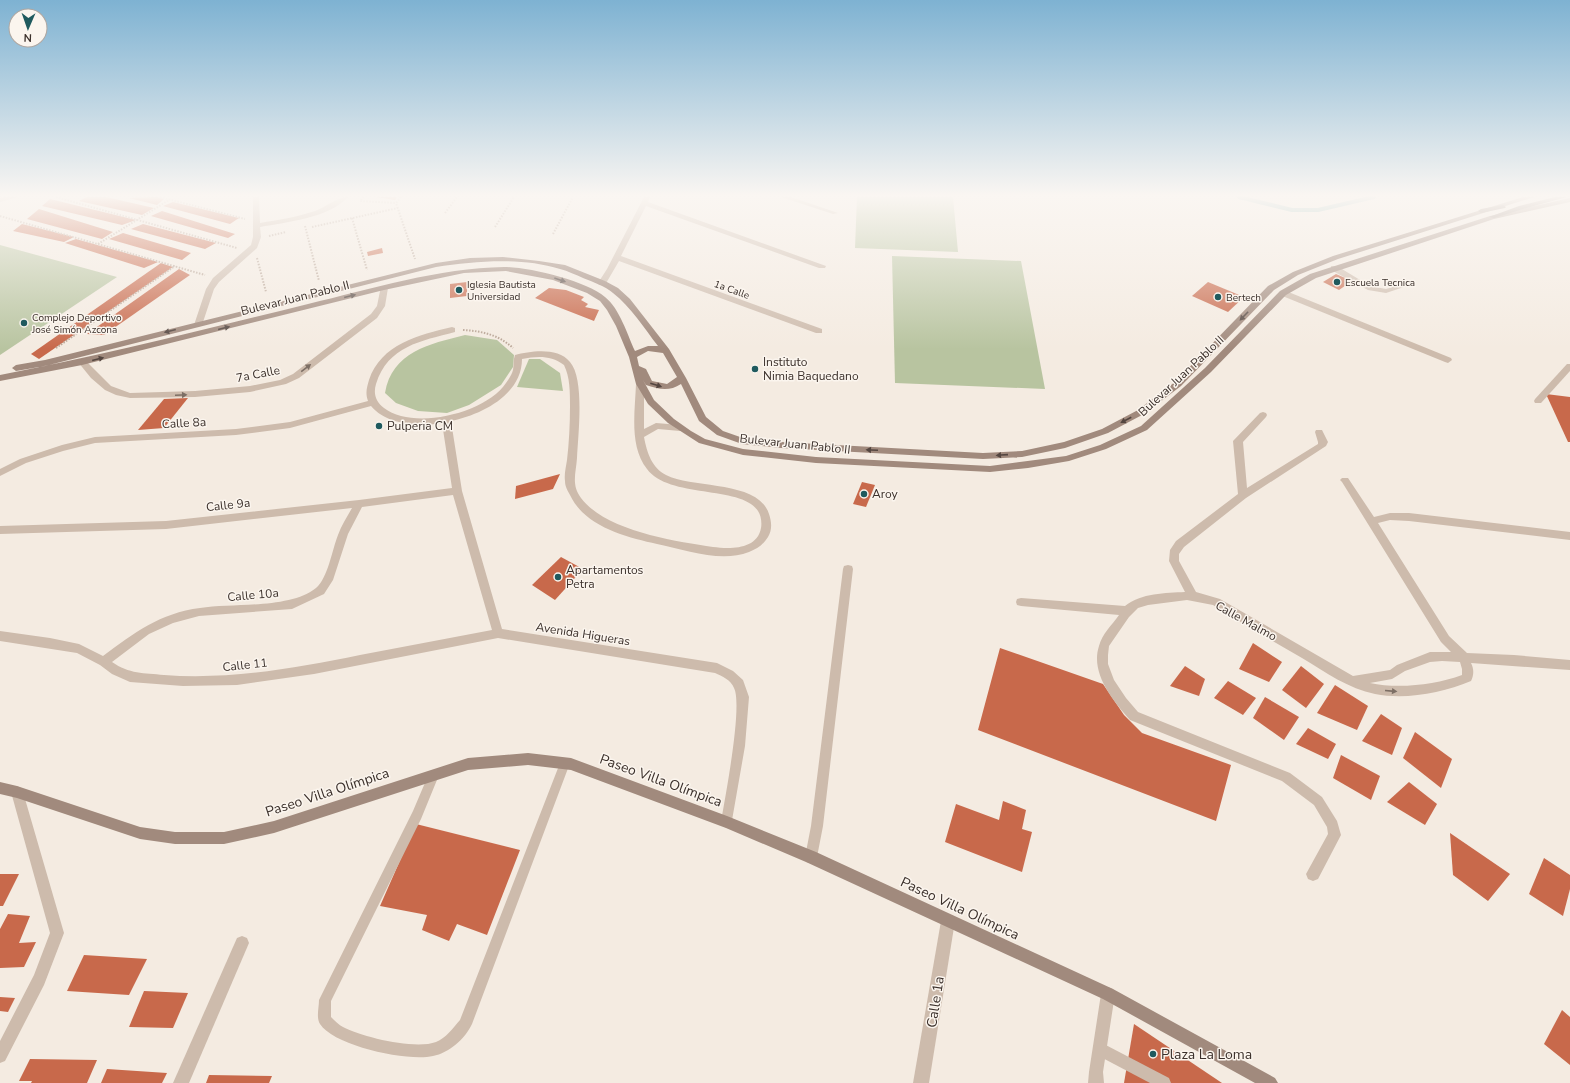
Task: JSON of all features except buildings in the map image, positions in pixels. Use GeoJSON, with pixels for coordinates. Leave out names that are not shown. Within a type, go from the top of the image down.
{"type":"FeatureCollection","features":[{"type":"Feature","properties":{"kind":"main road","name":"Bulevar Juan Pablo II"},"geometry":{"type":"LineString","coordinates":[[0,371],[31,365],[436,265],[470,260],[503,259],[539,262],[562,267],[602,283],[615,290],[627,301],[666,351],[682,378],[702,420],[720,433],[742,441],[781,446],[983,456],[1022,454],[1058,446],[1105,431],[1141,412],[1178,384],[1271,288],[1284,278],[1330,260],[1368,248]]}},
{"type":"Feature","properties":{"kind":"main road","name":"Bulevar Juan Pablo II"},"geometry":{"type":"LineString","coordinates":[[0,378],[82,362],[384,288],[464,271],[506,270],[532,273],[555,278],[590,291],[603,299],[611,309],[620,326],[633,357],[640,384],[650,402],[680,428],[702,441],[743,452],[816,460],[990,469],[1066,459],[1103,447],[1144,428],[1208,370],[1283,293],[1313,276],[1396,248]]}},
{"type":"Feature","properties":{"kind":"main road"},"geometry":{"type":"LineString","coordinates":[[633,357],[638,351],[644,348],[654,348],[666,351]]}},
{"type":"Feature","properties":{"kind":"main road"},"geometry":{"type":"LineString","coordinates":[[635,367],[643,371],[649,383],[658,387],[664,388],[675,385],[682,378]]}},
{"type":"Feature","properties":{"kind":"main road","name":"Paseo Villa Olímpica"},"geometry":{"type":"LineString","coordinates":[[0,788],[17,792],[140,833],[175,838],[224,838],[274,827],[468,764],[528,760],[571,764],[727,822],[811,857],[1108,994],[1266,1081]]}},
{"type":"Feature","properties":{"kind":"street"},"geometry":{"type":"LineString","coordinates":[[198,324],[210,289],[218,278],[252,248]]}},
{"type":"Feature","properties":{"kind":"street"},"geometry":{"type":"LineString","coordinates":[[602,283],[621,248]]}},
{"type":"Feature","properties":{"kind":"street"},"geometry":{"type":"LineString","coordinates":[[773,248],[822,266]]}},
{"type":"Feature","properties":{"kind":"street","name":"1a Calle"},"geometry":{"type":"LineString","coordinates":[[616,257],[819,331]]}},
{"type":"Feature","properties":{"kind":"street"},"geometry":{"type":"LineString","coordinates":[[1334,268],[1368,288],[1386,291],[1406,285]]}},
{"type":"Feature","properties":{"kind":"street","name":"7a Calle"},"geometry":{"type":"LineString","coordinates":[[82,362],[107,388],[120,394],[142,396],[226,391],[273,385],[287,381],[302,371],[374,316],[381,306],[384,288]]}},
{"type":"Feature","properties":{"kind":"street"},"geometry":{"type":"LineString","coordinates":[[1283,293],[1448,360]]}},
{"type":"Feature","properties":{"kind":"street"},"geometry":{"type":"LineString","coordinates":[[452,330],[427,335],[404,344],[386,358],[373,373],[370,390],[372,403],[383,412],[395,417],[419,422],[446,420],[471,412],[492,401],[508,387],[517,372],[518,357],[535,354],[561,359],[568,364],[574,387],[570,484],[579,503],[599,519],[626,533],[721,553],[738,552],[756,546],[764,536],[767,525],[767,514],[762,505],[741,495],[675,482],[663,478],[651,469],[644,453],[640,436],[640,384]]}},
{"type":"Feature","properties":{"kind":"street","name":"Calle 8a"},"geometry":{"type":"LineString","coordinates":[[0,473],[23,461],[62,448],[95,440],[236,432],[290,425],[372,403]]}},
{"type":"Feature","properties":{"kind":"street"},"geometry":{"type":"LineString","coordinates":[[1243,495],[1238,441],[1263,415]]}},
{"type":"Feature","properties":{"kind":"street"},"geometry":{"type":"LineString","coordinates":[[446,420],[457,491],[498,633]]}},
{"type":"Feature","properties":{"kind":"street"},"geometry":{"type":"LineString","coordinates":[[640,436],[656,426],[680,428]]}},
{"type":"Feature","properties":{"kind":"street"},"geometry":{"type":"LineString","coordinates":[[1193,596],[1174,561],[1174,553],[1180,544],[1243,495],[1321,446],[1323,442],[1319,432]]}},
{"type":"Feature","properties":{"kind":"street"},"geometry":{"type":"LineString","coordinates":[[1344,480],[1446,639],[1464,658]]}},
{"type":"Feature","properties":{"kind":"street","name":"Calle 9a"},"geometry":{"type":"LineString","coordinates":[[0,530],[166,525],[359,504],[457,491]]}},
{"type":"Feature","properties":{"kind":"street","name":"Calle 10a"},"geometry":{"type":"LineString","coordinates":[[104,662],[146,631],[171,619],[199,612],[292,604],[308,598],[320,591],[328,580],[343,534],[359,504]]}},
{"type":"Feature","properties":{"kind":"street"},"geometry":{"type":"LineString","coordinates":[[1372,522],[1377,519],[1392,516],[1409,517],[1570,536]]}},
{"type":"Feature","properties":{"kind":"street"},"geometry":{"type":"LineString","coordinates":[[811,857],[818,818],[848,569]]}},
{"type":"Feature","properties":{"kind":"street","name":"Calle Malmo"},"geometry":{"type":"LineString","coordinates":[[1313,874],[1335,835],[1334,825],[1318,801],[1286,776],[1134,716],[1120,701],[1109,682],[1103,664],[1103,646],[1127,611],[1139,602],[1193,596],[1216,602],[1343,677],[1375,690],[1399,692],[1460,681],[1467,678],[1468,669],[1464,658]]}},
{"type":"Feature","properties":{"kind":"street"},"geometry":{"type":"LineString","coordinates":[[1021,602],[1127,611]]}},
{"type":"Feature","properties":{"kind":"street","name":"Calle 11"},"geometry":{"type":"LineString","coordinates":[[0,636],[50,643],[79,650],[104,662],[116,672],[130,677],[183,681],[237,680],[314,670],[498,633]]}},
{"type":"Feature","properties":{"kind":"street","name":"Avenida Higueras"},"geometry":{"type":"LineString","coordinates":[[498,633],[717,668],[729,674],[739,684],[743,697],[739,746],[727,822]]}},
{"type":"Feature","properties":{"kind":"street"},"geometry":{"type":"LineString","coordinates":[[1354,681],[1392,674],[1401,668],[1430,657],[1442,656],[1570,665]]}},
{"type":"Feature","properties":{"kind":"street"},"geometry":{"type":"LineString","coordinates":[[0,1056],[40,978],[52,952],[57,933],[17,792]]}},
{"type":"Feature","properties":{"kind":"street","name":"Calle 1a"},"geometry":{"type":"LineString","coordinates":[[921,1083],[948,921]]}},
{"type":"Feature","properties":{"kind":"street"},"geometry":{"type":"LineString","coordinates":[[181,1083],[242,943]]}},
{"type":"Feature","properties":{"kind":"street"},"geometry":{"type":"LineString","coordinates":[[1096,1083],[1108,994]]}},
{"type":"Feature","properties":{"kind":"lane"},"geometry":{"type":"LineString","coordinates":[[1538,401],[1570,366]]}},
{"type":"Feature","properties":{"kind":"lane"},"geometry":{"type":"LineString","coordinates":[[434,775],[417,815],[325,1000],[325,1020],[337,1031],[375,1044],[412,1052],[433,1050],[452,1040],[465,1024],[564,763]]}},
{"type":"Feature","properties":{"kind":"lane"},"geometry":{"type":"LineString","coordinates":[[1100,1049],[1164,1083]]}},
{"type":"Feature","properties":{"kind":"path"},"geometry":{"type":"LineString","coordinates":[[111,248],[218,278]]}},
{"type":"Feature","properties":{"kind":"path"},"geometry":{"type":"LineString","coordinates":[[236,248],[249,251]]}},
{"type":"Feature","properties":{"kind":"path"},"geometry":{"type":"LineString","coordinates":[[310,248],[319,281]]}},
{"type":"Feature","properties":{"kind":"path"},"geometry":{"type":"LineString","coordinates":[[361,248],[367,270]]}},
{"type":"Feature","properties":{"kind":"path"},"geometry":{"type":"LineString","coordinates":[[411,248],[415,259]]}},
{"type":"Feature","properties":{"kind":"path"},"geometry":{"type":"LineString","coordinates":[[261,253],[257,259],[266,292]]}},
{"type":"Feature","properties":{"kind":"path"},"geometry":{"type":"LineString","coordinates":[[31,365],[176,266]]}},
{"type":"Feature","properties":{"kind":"path"},"geometry":{"type":"LineString","coordinates":[[452,330],[470,330],[487,333],[502,339],[512,347],[518,357]]}},
{"type":"Feature","properties":{"kind":"green space","name":"Complejo Deportivo José Simón Azcona"},"geometry":{"type":"Polygon","coordinates":[[[0,248],[9,248],[117,277],[0,355],[0,248]]]}},
{"type":"Feature","properties":{"kind":"green space"},"geometry":{"type":"Polygon","coordinates":[[[855,248],[958,248],[958,252],[855,248]]]}},
{"type":"Feature","properties":{"kind":"green space"},"geometry":{"type":"Polygon","coordinates":[[[892,256],[1021,261],[1045,389],[895,383],[892,256]]]}},
{"type":"Feature","properties":{"kind":"green space"},"geometry":{"type":"Polygon","coordinates":[[[465,335],[497,340],[514,355],[513,367],[501,385],[469,405],[447,413],[418,411],[396,403],[385,393],[389,379],[395,368],[404,359],[426,346],[465,335]]]}},
{"type":"Feature","properties":{"kind":"green space"},"geometry":{"type":"Polygon","coordinates":[[[529,359],[540,359],[560,373],[563,391],[517,387],[529,359]]]}},
{"type":"Feature","properties":{"kind":"place","name":"Escuela Tecnica"},"geometry":{"type":"Point","coordinates":[1337,282]}},
{"type":"Feature","properties":{"kind":"place","name":"Iglesia Bautista Universidad"},"geometry":{"type":"Point","coordinates":[459,290]}},
{"type":"Feature","properties":{"kind":"place","name":"Bertech"},"geometry":{"type":"Point","coordinates":[1218,297]}},
{"type":"Feature","properties":{"kind":"place","name":"Complejo Deportivo José Simón Azcona"},"geometry":{"type":"Point","coordinates":[24,323]}},
{"type":"Feature","properties":{"kind":"place","name":"Instituto Nimia Baquedano"},"geometry":{"type":"Point","coordinates":[755,369]}},
{"type":"Feature","properties":{"kind":"place","name":"Pulperia CM"},"geometry":{"type":"Point","coordinates":[379,426]}},
{"type":"Feature","properties":{"kind":"place","name":"Aroy"},"geometry":{"type":"Point","coordinates":[864,494]}},
{"type":"Feature","properties":{"kind":"place","name":"Apartamentos Petra"},"geometry":{"type":"Point","coordinates":[558,577]}},
{"type":"Feature","properties":{"kind":"place","name":"Plaza La Loma"},"geometry":{"type":"Point","coordinates":[1153,1054]}}]}
